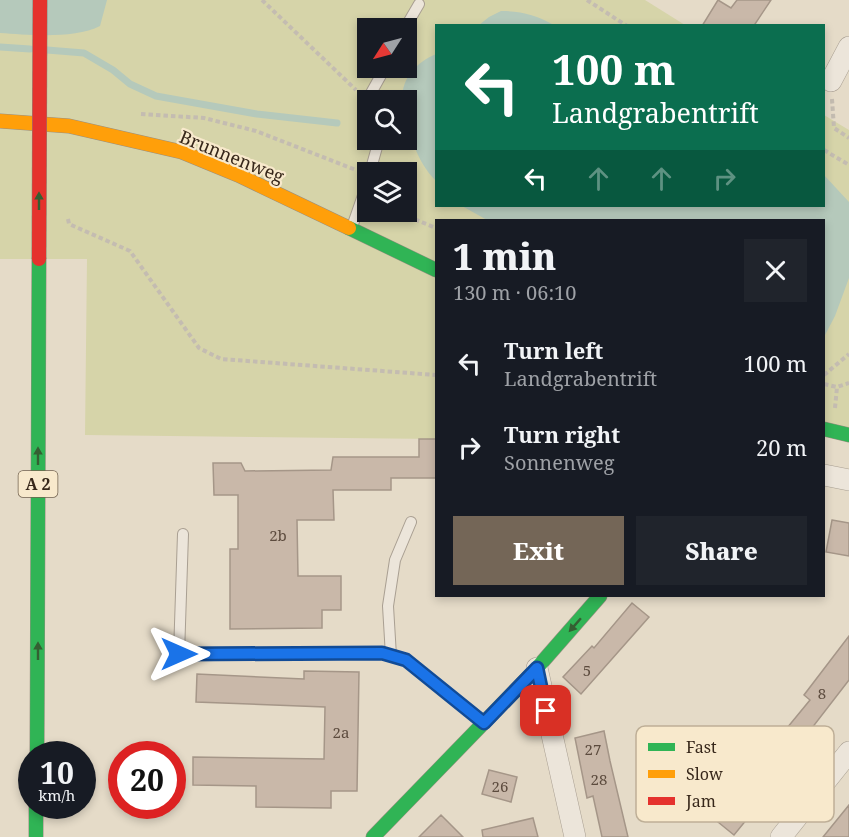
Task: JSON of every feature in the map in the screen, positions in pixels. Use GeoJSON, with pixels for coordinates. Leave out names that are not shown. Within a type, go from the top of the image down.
{"type":"FeatureCollection","features":[{"type":"Feature","properties":{"kind":"main road","name":"A 2"},"geometry":{"type":"LineString","coordinates":[[37,741],[40,0]]}},
{"type":"Feature","properties":{"kind":"main road","name":"Brunnenweg"},"geometry":{"type":"LineString","coordinates":[[0,121],[69,126],[182,152],[238,175],[435,270]]}},
{"type":"Feature","properties":{"kind":"main road"},"geometry":{"type":"LineString","coordinates":[[825,429],[849,435]]}},
{"type":"Feature","properties":{"kind":"main road"},"geometry":{"type":"LineString","coordinates":[[374,837],[537,668],[599,597]]}},
{"type":"Feature","properties":{"kind":"main road"},"geometry":{"type":"LineString","coordinates":[[36,819],[36,837]]}},
{"type":"Feature","properties":{"kind":"street"},"geometry":{"type":"LineString","coordinates":[[831,81],[849,47]]}},
{"type":"Feature","properties":{"kind":"street"},"geometry":{"type":"LineString","coordinates":[[825,475],[849,480]]}},
{"type":"Feature","properties":{"kind":"street"},"geometry":{"type":"LineString","coordinates":[[537,668],[575,837]]}},
{"type":"Feature","properties":{"kind":"street"},"geometry":{"type":"LineString","coordinates":[[834,771],[849,752]]}},
{"type":"Feature","properties":{"kind":"street"},"geometry":{"type":"LineString","coordinates":[[781,837],[793,822]]}},
{"type":"Feature","properties":{"kind":"lane"},"geometry":{"type":"LineString","coordinates":[[411,18],[419,3]]}},
{"type":"Feature","properties":{"kind":"lane"},"geometry":{"type":"LineString","coordinates":[[351,228],[357,211]]}},
{"type":"Feature","properties":{"kind":"lane"},"geometry":{"type":"LineString","coordinates":[[391,656],[388,606],[395,560],[411,522]]}},
{"type":"Feature","properties":{"kind":"lane"},"geometry":{"type":"LineString","coordinates":[[183,534],[179,654],[382,653],[406,660],[484,723]]}},
{"type":"Feature","properties":{"kind":"path"},"geometry":{"type":"LineString","coordinates":[[262,0],[357,91]]}},
{"type":"Feature","properties":{"kind":"path"},"geometry":{"type":"LineString","coordinates":[[586,0],[624,24]]}},
{"type":"Feature","properties":{"kind":"path"},"geometry":{"type":"LineString","coordinates":[[831,81],[834,128],[849,138]]}},
{"type":"Feature","properties":{"kind":"path"},"geometry":{"type":"LineString","coordinates":[[825,151],[849,165]]}},
{"type":"Feature","properties":{"kind":"path"},"geometry":{"type":"LineString","coordinates":[[68,213],[69,224],[130,251],[199,348],[221,359],[435,375]]}},
{"type":"Feature","properties":{"kind":"path"},"geometry":{"type":"LineString","coordinates":[[417,220],[435,228]]}},
{"type":"Feature","properties":{"kind":"path"},"geometry":{"type":"LineString","coordinates":[[825,374],[838,365],[848,352]]}},
{"type":"Feature","properties":{"kind":"path"},"geometry":{"type":"LineString","coordinates":[[825,384],[837,387],[849,383]]}},
{"type":"Feature","properties":{"kind":"shaded area"},"geometry":{"type":"Polygon","coordinates":[[[0,0],[645,0],[683,24],[435,24],[435,207],[825,207],[825,116],[849,130],[849,430],[825,425],[825,219],[435,219],[435,439],[85,435],[87,259],[0,259],[0,0]]]}},
{"type":"Feature","properties":{"kind":"shaded area"},"geometry":{"type":"Polygon","coordinates":[[[0,0],[107,0],[100,26],[78,33],[24,35],[0,33],[0,0]]]}},
{"type":"Feature","properties":{"kind":"shaded area"},"geometry":{"type":"Polygon","coordinates":[[[501,11],[516,12],[529,14],[552,24],[480,24],[501,11]]]}},
{"type":"Feature","properties":{"kind":"shaded area"},"geometry":{"type":"Polygon","coordinates":[[[435,55],[435,180],[423,164],[416,150],[417,90],[403,90],[407,78],[417,78],[417,65],[435,55]]]}},
{"type":"Feature","properties":{"kind":"shaded area"},"geometry":{"type":"Polygon","coordinates":[[[825,176],[849,202],[849,278],[835,316],[825,335],[825,219],[485,219],[464,207],[825,207],[825,176]]]}},
{"type":"Feature","properties":{"kind":"building"},"geometry":{"type":"Polygon","coordinates":[[[718,0],[731,8],[737,0],[771,0],[755,24],[703,24],[718,0]]]}},
{"type":"Feature","properties":{"kind":"building"},"geometry":{"type":"Polygon","coordinates":[[[419,439],[435,439],[435,478],[391,478],[391,490],[333,490],[334,520],[297,520],[298,576],[341,576],[341,610],[322,610],[322,628],[230,629],[230,549],[238,549],[238,495],[214,495],[213,463],[241,463],[245,471],[331,470],[333,457],[419,457],[419,439]]]}},
{"type":"Feature","properties":{"kind":"building"},"geometry":{"type":"Polygon","coordinates":[[[832,520],[849,523],[849,556],[826,552],[832,520]]]}},
{"type":"Feature","properties":{"kind":"building"},"geometry":{"type":"Polygon","coordinates":[[[632,603],[649,617],[581,694],[563,677],[592,646],[594,648],[632,603]]]}},
{"type":"Feature","properties":{"kind":"building"},"geometry":{"type":"Polygon","coordinates":[[[849,636],[849,680],[813,726],[789,726],[810,700],[804,695],[849,636]]]}},
{"type":"Feature","properties":{"kind":"building"},"geometry":{"type":"Polygon","coordinates":[[[304,671],[359,672],[357,791],[331,791],[331,808],[256,807],[256,786],[193,785],[193,757],[324,759],[325,707],[196,702],[197,674],[304,679],[304,671]]]}},
{"type":"Feature","properties":{"kind":"building"},"geometry":{"type":"Polygon","coordinates":[[[604,731],[628,837],[602,837],[593,796],[587,798],[575,738],[604,731]]]}},
{"type":"Feature","properties":{"kind":"building"},"geometry":{"type":"Polygon","coordinates":[[[489,770],[517,777],[511,802],[482,794],[489,770]]]}},
{"type":"Feature","properties":{"kind":"building"},"geometry":{"type":"Polygon","coordinates":[[[849,805],[849,837],[823,837],[849,805]]]}},
{"type":"Feature","properties":{"kind":"building"},"geometry":{"type":"Polygon","coordinates":[[[441,815],[463,837],[419,837],[441,815]]]}},
{"type":"Feature","properties":{"kind":"building"},"geometry":{"type":"Polygon","coordinates":[[[533,818],[538,837],[483,837],[482,830],[533,818]]]}},
{"type":"Feature","properties":{"kind":"building"},"geometry":{"type":"Polygon","coordinates":[[[718,822],[745,822],[734,835],[718,822]]]}},
{"type":"Feature","properties":{"kind":"waterway"},"geometry":{"type":"LineString","coordinates":[[0,47],[30,49]]}},
{"type":"Feature","properties":{"kind":"waterway"},"geometry":{"type":"LineString","coordinates":[[47,50],[84,53],[113,70],[130,84],[156,96],[257,114],[337,123]]}},
{"type":"Feature","properties":{"kind":"traffic: fast"},"geometry":{"type":"LineString","coordinates":[[349,228],[435,270]]}},
{"type":"Feature","properties":{"kind":"traffic: fast"},"geometry":{"type":"LineString","coordinates":[[37,741],[39,259]]}},
{"type":"Feature","properties":{"kind":"traffic: fast"},"geometry":{"type":"LineString","coordinates":[[825,429],[849,435]]}},
{"type":"Feature","properties":{"kind":"traffic: fast"},"geometry":{"type":"LineString","coordinates":[[373,837],[537,668],[599,597]]}},
{"type":"Feature","properties":{"kind":"traffic: fast"},"geometry":{"type":"LineString","coordinates":[[36,819],[36,837]]}},
{"type":"Feature","properties":{"kind":"traffic: slow"},"geometry":{"type":"LineString","coordinates":[[0,121],[69,126],[182,152],[238,175],[349,228]]}},
{"type":"Feature","properties":{"kind":"traffic: jam"},"geometry":{"type":"LineString","coordinates":[[39,259],[40,0]]}},
{"type":"Feature","properties":{"kind":"route"},"geometry":{"type":"LineString","coordinates":[[179,654],[382,653],[406,660],[420,674],[484,723],[537,668],[546,711]]}}]}
